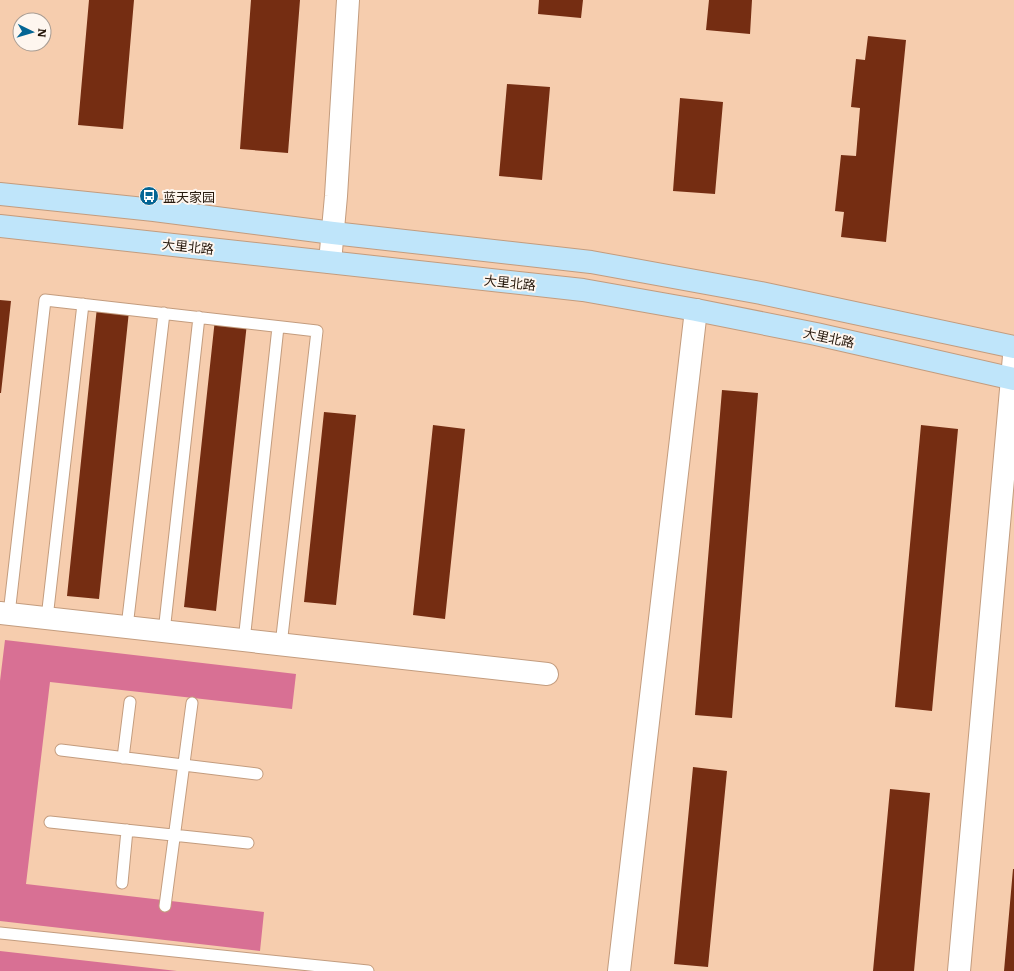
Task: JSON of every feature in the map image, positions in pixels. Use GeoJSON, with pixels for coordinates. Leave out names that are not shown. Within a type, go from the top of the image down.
{"type":"FeatureCollection","features":[{"type":"Feature","properties":{"kind":"main road"},"geometry":{"type":"LineString","coordinates":[[0,194],[161,211],[333,233],[591,262],[761,293],[1014,347]]}},
{"type":"Feature","properties":{"kind":"main road","name":"大里北路"},"geometry":{"type":"LineString","coordinates":[[0,226],[583,290],[696,310],[816,334],[1013,379]]}},
{"type":"Feature","properties":{"kind":"street"},"geometry":{"type":"LineString","coordinates":[[330,262],[337,188],[348,0]]}},
{"type":"Feature","properties":{"kind":"street"},"geometry":{"type":"LineString","coordinates":[[619,971],[696,310]]}},
{"type":"Feature","properties":{"kind":"street"},"geometry":{"type":"LineString","coordinates":[[959,971],[1014,356]]}},
{"type":"Feature","properties":{"kind":"street"},"geometry":{"type":"LineString","coordinates":[[4,613],[547,674]]}},
{"type":"Feature","properties":{"kind":"lane"},"geometry":{"type":"LineString","coordinates":[[4,613],[45,300],[278,326],[317,331],[281,645]]}},
{"type":"Feature","properties":{"kind":"lane"},"geometry":{"type":"LineString","coordinates":[[47,618],[83,304]]}},
{"type":"Feature","properties":{"kind":"lane"},"geometry":{"type":"LineString","coordinates":[[127,627],[164,313]]}},
{"type":"Feature","properties":{"kind":"lane"},"geometry":{"type":"LineString","coordinates":[[164,632],[199,317]]}},
{"type":"Feature","properties":{"kind":"lane"},"geometry":{"type":"LineString","coordinates":[[244,640],[278,326]]}},
{"type":"Feature","properties":{"kind":"lane"},"geometry":{"type":"LineString","coordinates":[[123,758],[130,702]]}},
{"type":"Feature","properties":{"kind":"lane"},"geometry":{"type":"LineString","coordinates":[[165,906],[192,703]]}},
{"type":"Feature","properties":{"kind":"lane"},"geometry":{"type":"LineString","coordinates":[[61,750],[257,774]]}},
{"type":"Feature","properties":{"kind":"lane"},"geometry":{"type":"LineString","coordinates":[[50,822],[248,843]]}},
{"type":"Feature","properties":{"kind":"lane"},"geometry":{"type":"LineString","coordinates":[[122,883],[127,830]]}},
{"type":"Feature","properties":{"kind":"lane"},"geometry":{"type":"LineString","coordinates":[[0,933],[368,971]]}},
{"type":"Feature","properties":{"kind":"shaded area"},"geometry":{"type":"Polygon","coordinates":[[[5,640],[296,674],[292,709],[50,682],[26,884],[264,912],[260,951],[0,921],[0,681],[5,640]]]}},
{"type":"Feature","properties":{"kind":"shaded area"},"geometry":{"type":"Polygon","coordinates":[[[0,951],[177,971],[0,971],[0,951]]]}},
{"type":"Feature","properties":{"kind":"building"},"geometry":{"type":"Polygon","coordinates":[[[89,0],[134,0],[123,129],[78,125],[89,0]]]}},
{"type":"Feature","properties":{"kind":"building"},"geometry":{"type":"Polygon","coordinates":[[[251,0],[300,0],[288,153],[240,149],[251,0]]]}},
{"type":"Feature","properties":{"kind":"building"},"geometry":{"type":"Polygon","coordinates":[[[539,0],[583,0],[581,18],[538,14],[539,0]]]}},
{"type":"Feature","properties":{"kind":"building"},"geometry":{"type":"Polygon","coordinates":[[[709,0],[752,0],[750,34],[706,30],[709,0]]]}},
{"type":"Feature","properties":{"kind":"building"},"geometry":{"type":"Polygon","coordinates":[[[868,36],[906,40],[886,242],[841,237],[844,212],[835,211],[841,155],[856,156],[860,108],[851,107],[856,59],[865,60],[868,36]]]}},
{"type":"Feature","properties":{"kind":"building"},"geometry":{"type":"Polygon","coordinates":[[[507,84],[550,87],[542,180],[499,176],[507,84]]]}},
{"type":"Feature","properties":{"kind":"building"},"geometry":{"type":"Polygon","coordinates":[[[680,98],[723,102],[715,194],[673,191],[680,98]]]}},
{"type":"Feature","properties":{"kind":"building"},"geometry":{"type":"Polygon","coordinates":[[[0,300],[11,301],[1,393],[0,393],[0,300]]]}},
{"type":"Feature","properties":{"kind":"building"},"geometry":{"type":"Polygon","coordinates":[[[97,307],[129,311],[99,599],[67,596],[97,307]]]}},
{"type":"Feature","properties":{"kind":"building"},"geometry":{"type":"Polygon","coordinates":[[[215,319],[247,323],[216,611],[184,607],[215,319]]]}},
{"type":"Feature","properties":{"kind":"building"},"geometry":{"type":"Polygon","coordinates":[[[722,390],[758,393],[732,718],[695,715],[722,390]]]}},
{"type":"Feature","properties":{"kind":"building"},"geometry":{"type":"Polygon","coordinates":[[[324,412],[356,415],[336,605],[304,602],[324,412]]]}},
{"type":"Feature","properties":{"kind":"building"},"geometry":{"type":"Polygon","coordinates":[[[433,425],[465,429],[445,619],[413,615],[433,425]]]}},
{"type":"Feature","properties":{"kind":"building"},"geometry":{"type":"Polygon","coordinates":[[[921,425],[958,429],[932,711],[895,707],[921,425]]]}},
{"type":"Feature","properties":{"kind":"building"},"geometry":{"type":"Polygon","coordinates":[[[693,767],[727,771],[708,967],[674,964],[693,767]]]}},
{"type":"Feature","properties":{"kind":"building"},"geometry":{"type":"Polygon","coordinates":[[[890,789],[930,793],[914,971],[873,971],[890,789]]]}},
{"type":"Feature","properties":{"kind":"building"},"geometry":{"type":"Polygon","coordinates":[[[1013,869],[1014,971],[1004,971],[1013,869]]]}},
{"type":"Feature","properties":{"kind":"place","name":"蓝天家园"},"geometry":{"type":"Point","coordinates":[149,196]}}]}
